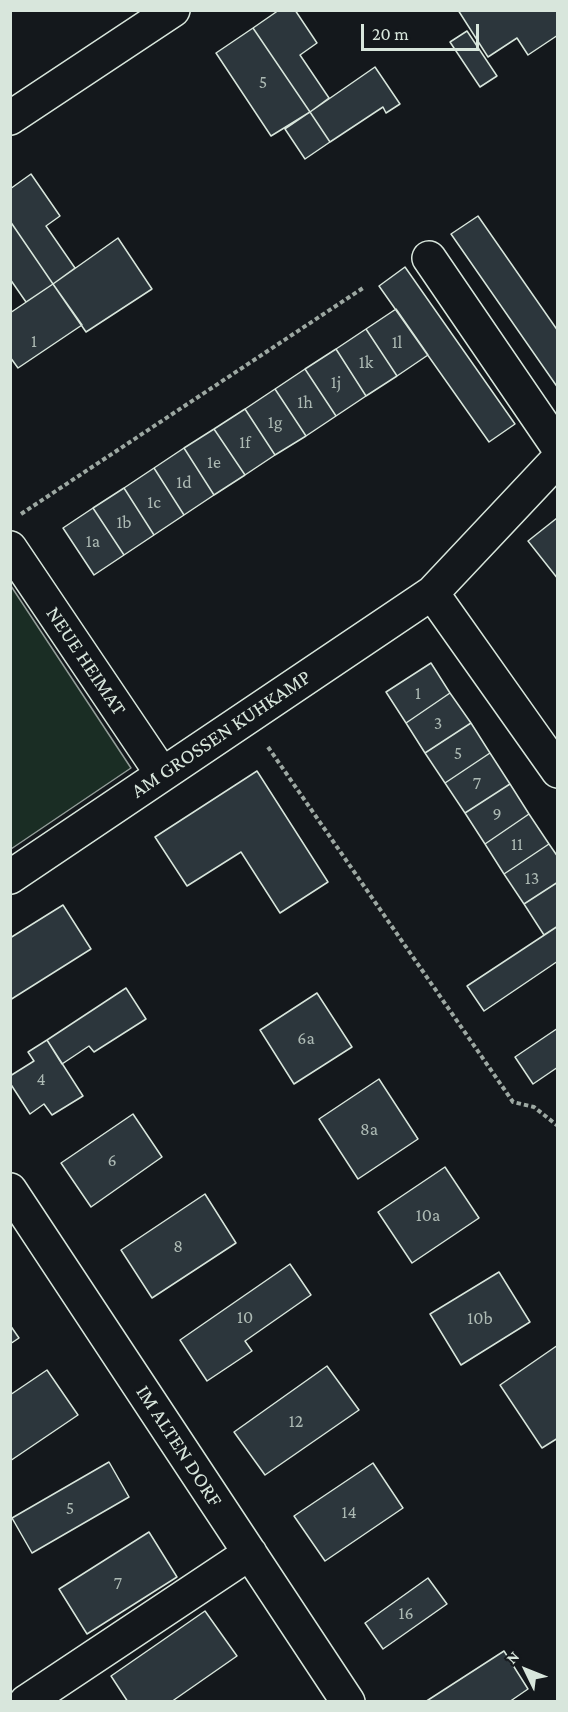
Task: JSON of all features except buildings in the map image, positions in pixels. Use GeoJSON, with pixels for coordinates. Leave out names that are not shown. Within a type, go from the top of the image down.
{"type":"FeatureCollection","features":[{"type":"Feature","properties":{"kind":"street"},"geometry":{"type":"LineString","coordinates":[[10,118],[173,10]]}},
{"type":"Feature","properties":{"kind":"street"},"geometry":{"type":"LineString","coordinates":[[429,258],[558,447]]}},
{"type":"Feature","properties":{"kind":"street","name":"AM GROSSEN KUHKAMP"},"geometry":{"type":"LineString","coordinates":[[10,877],[432,593],[558,459]]}},
{"type":"Feature","properties":{"kind":"street","name":"NEUE HEIMAT"},"geometry":{"type":"LineString","coordinates":[[10,549],[162,774]]}},
{"type":"Feature","properties":{"kind":"street"},"geometry":{"type":"LineString","coordinates":[[432,593],[558,771]]}},
{"type":"Feature","properties":{"kind":"street","name":"IM ALTEN DORF"},"geometry":{"type":"LineString","coordinates":[[10,1190],[348,1701]]}},
{"type":"Feature","properties":{"kind":"street"},"geometry":{"type":"LineString","coordinates":[[26,1701],[250,1553]]}},
{"type":"Feature","properties":{"kind":"path"},"geometry":{"type":"LineString","coordinates":[[20,515],[363,288]]}},
{"type":"Feature","properties":{"kind":"path"},"geometry":{"type":"LineString","coordinates":[[247,717],[513,1102],[534,1107],[558,1126]]}},
{"type":"Feature","properties":{"kind":"green space"},"geometry":{"type":"Polygon","coordinates":[[[11,586],[131,768],[10,849],[11,586]]]}}]}
